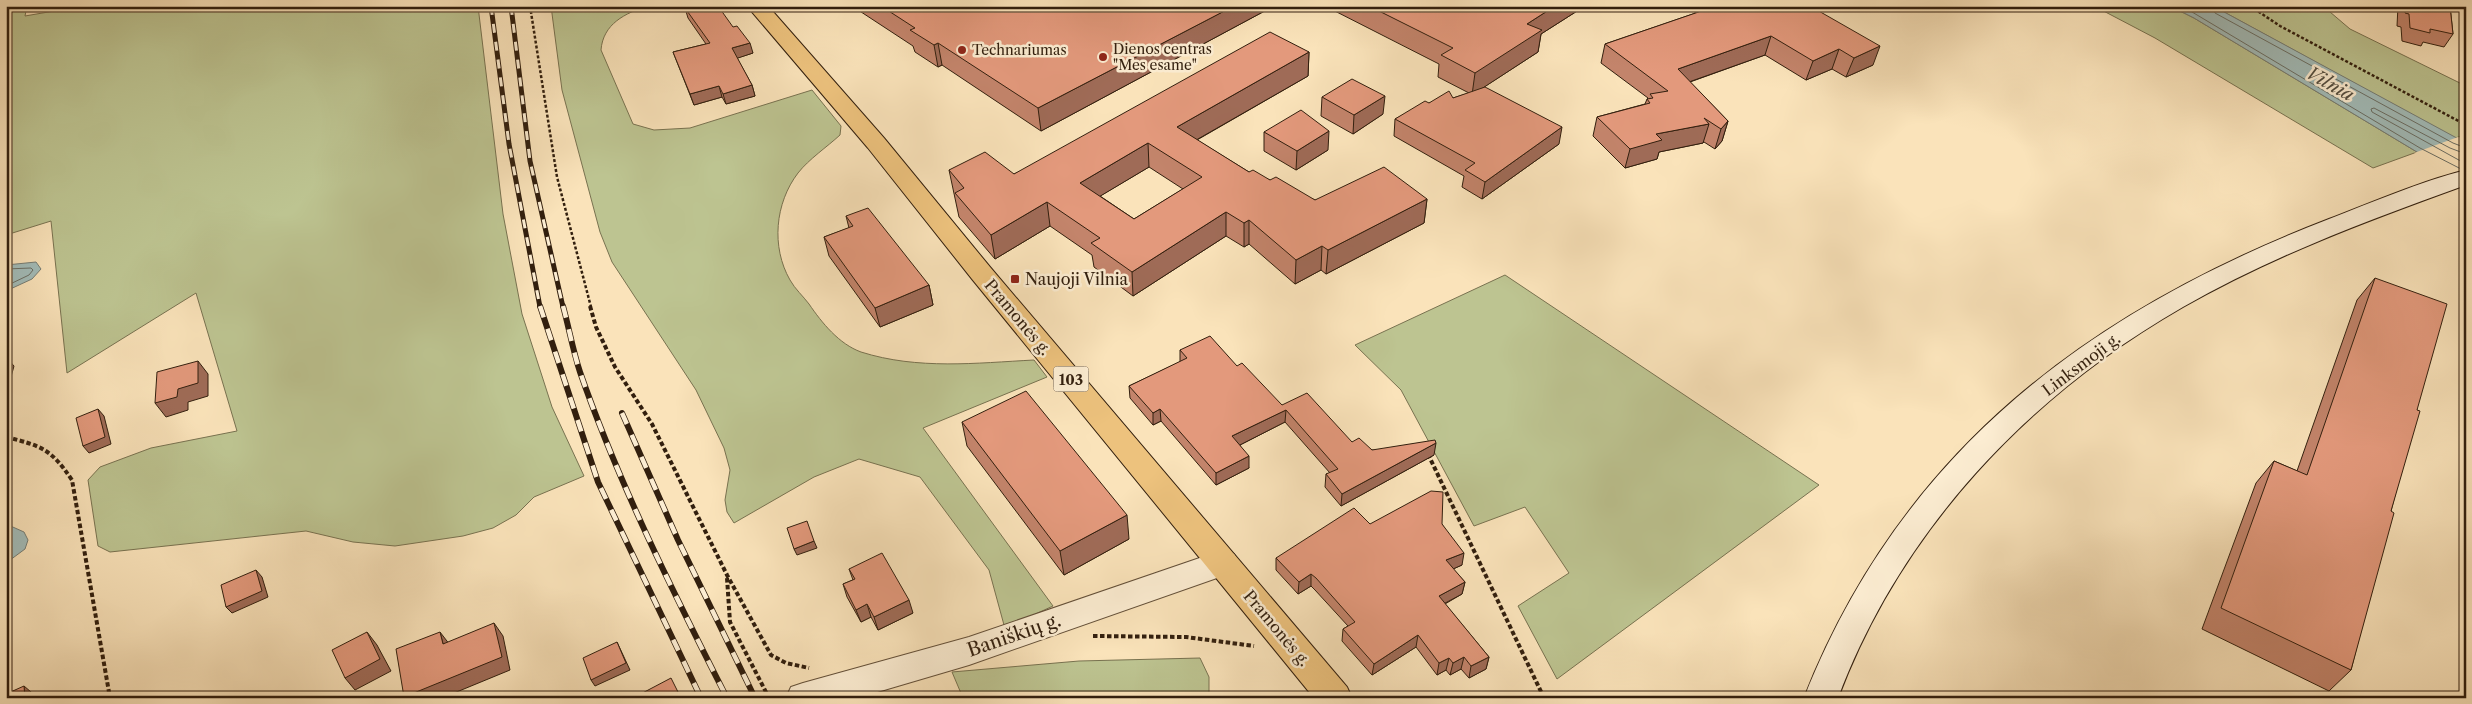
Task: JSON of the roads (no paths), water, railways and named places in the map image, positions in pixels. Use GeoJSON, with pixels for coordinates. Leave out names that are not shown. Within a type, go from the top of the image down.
{"type":"FeatureCollection","features":[{"type":"Feature","properties":{"kind":"main road","name":"Pramonės g."},"geometry":{"type":"LineString","coordinates":[[757,6],[876,143],[981,273],[1335,698]]}},
{"type":"Feature","properties":{"kind":"main road","name":"Linksmoji g."},"geometry":{"type":"LineString","coordinates":[[1820,698],[1848,633],[1895,552],[1932,502],[1972,456],[2038,396],[2084,358],[2137,322],[2202,285],[2300,239],[2466,176]]}},
{"type":"Feature","properties":{"kind":"main road","name":"Baniškių g."},"geometry":{"type":"LineString","coordinates":[[808,683],[969,651],[1223,563]]}},
{"type":"Feature","properties":{"kind":"water","name":"Vilnia"},"geometry":{"type":"Polygon","coordinates":[[[2170,6],[2213,6],[2466,143],[2466,177],[2417,152],[2194,18],[2170,6]]]}},
{"type":"Feature","properties":{"kind":"water"},"geometry":{"type":"Polygon","coordinates":[[[36,262],[41,269],[32,279],[6,291],[6,265],[36,262]]]}},
{"type":"Feature","properties":{"kind":"water"},"geometry":{"type":"Polygon","coordinates":[[[6,524],[24,532],[28,540],[25,549],[6,563],[6,524]]]}},
{"type":"Feature","properties":{"kind":"railway"},"geometry":{"type":"LineString","coordinates":[[491,6],[509,144],[540,307]]}},
{"type":"Feature","properties":{"kind":"railway"},"geometry":{"type":"LineString","coordinates":[[511,6],[530,161],[563,307]]}},
{"type":"Feature","properties":{"kind":"railway"},"geometry":{"type":"LineString","coordinates":[[540,306],[598,482],[701,698]]}},
{"type":"Feature","properties":{"kind":"railway"},"geometry":{"type":"LineString","coordinates":[[563,306],[580,372],[629,496],[667,578],[727,698]]}},
{"type":"Feature","properties":{"kind":"railway"},"geometry":{"type":"LineString","coordinates":[[622,413],[678,540],[755,698]]}},
{"type":"Feature","properties":{"kind":"place","name":"Technariumas"},"geometry":{"type":"Point","coordinates":[962,50]}},
{"type":"Feature","properties":{"kind":"place","name":"Dienos centras \"Mes esame\""},"geometry":{"type":"Point","coordinates":[1103,57]}},
{"type":"Feature","properties":{"kind":"place","name":"Naujoji Vilnia"},"geometry":{"type":"Point","coordinates":[1015,279]}}]}
